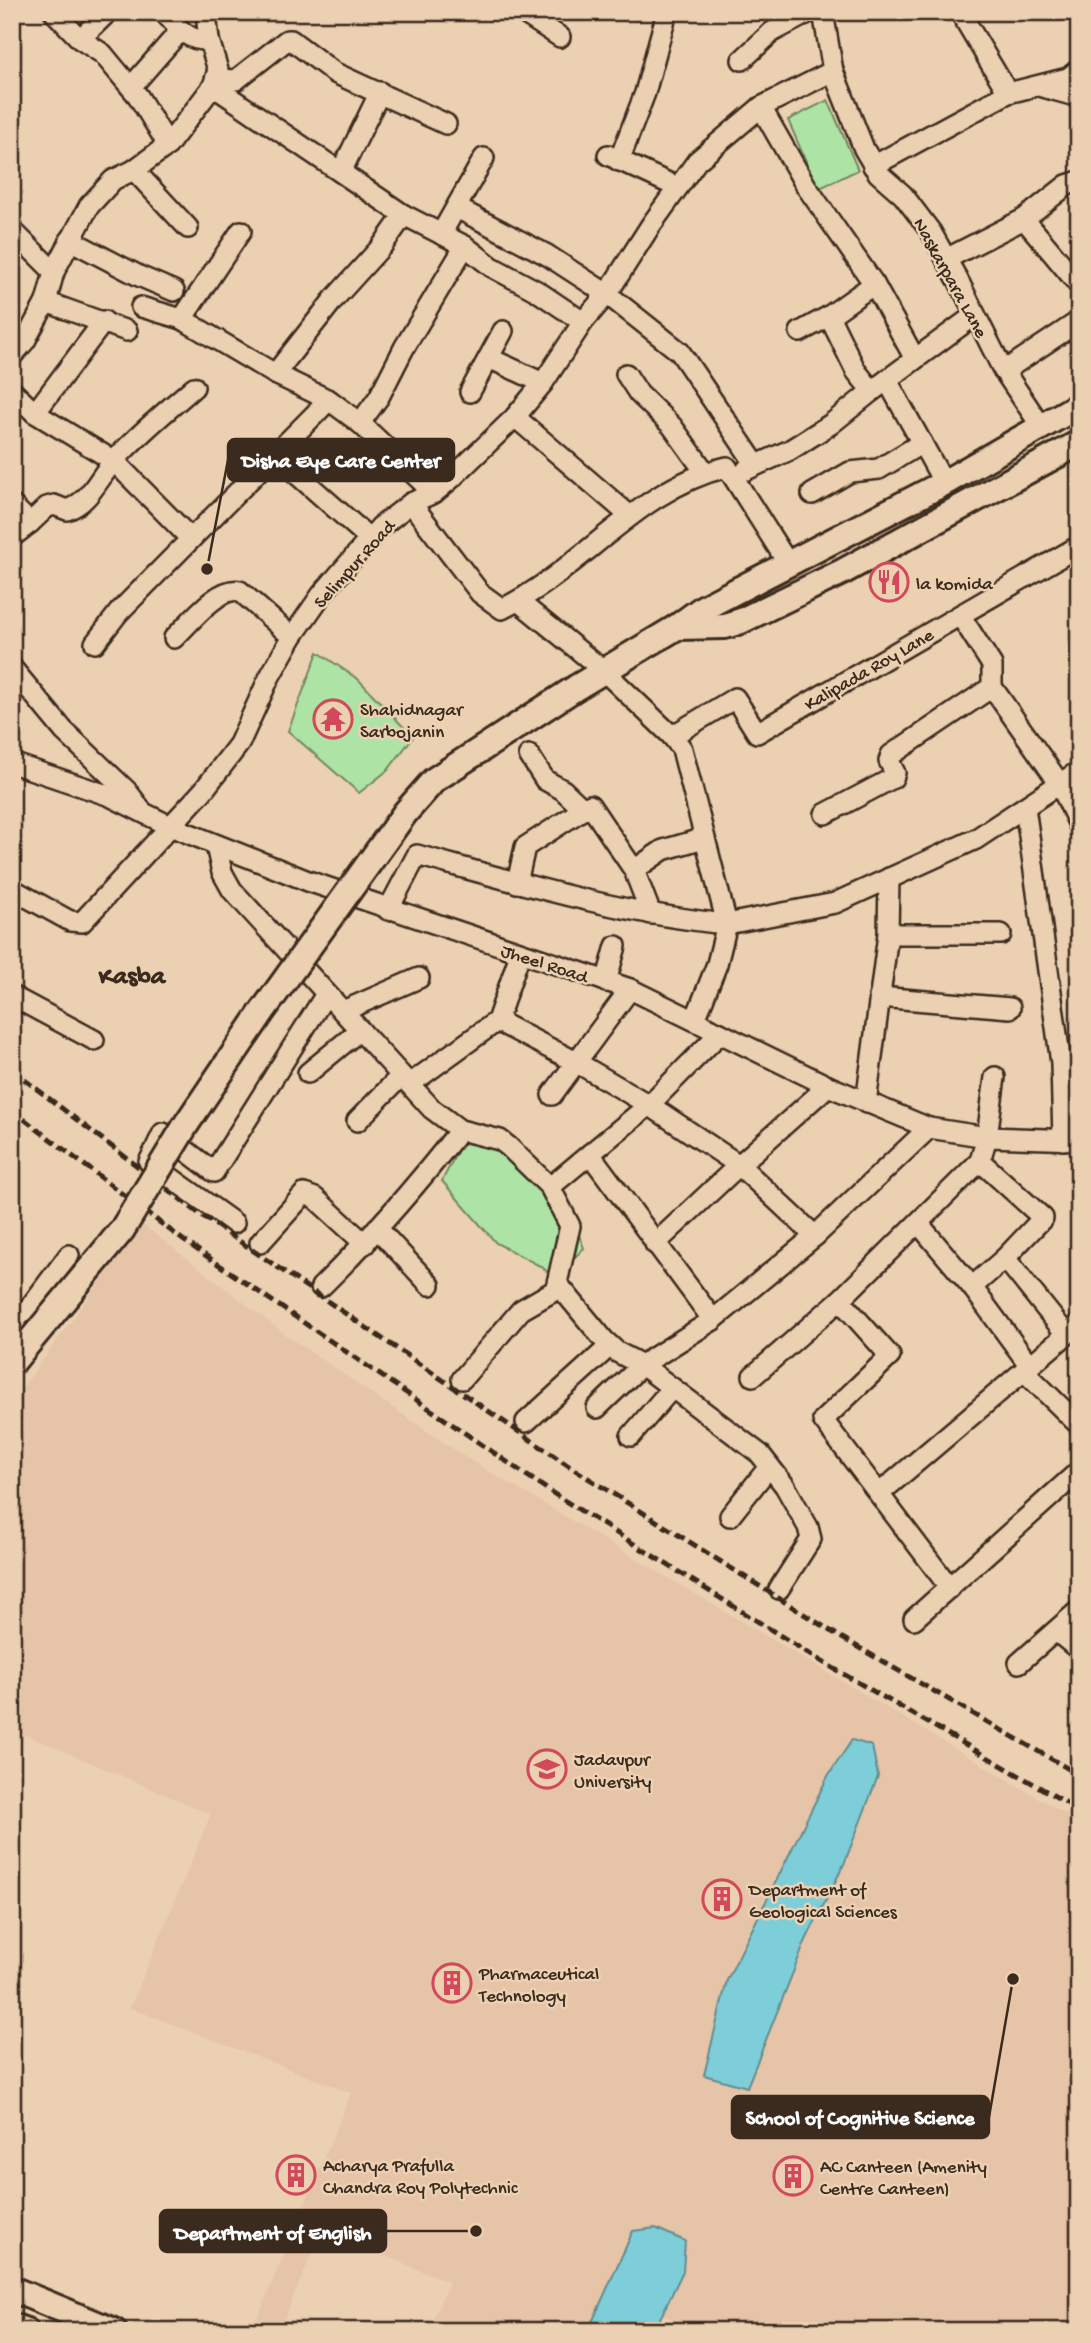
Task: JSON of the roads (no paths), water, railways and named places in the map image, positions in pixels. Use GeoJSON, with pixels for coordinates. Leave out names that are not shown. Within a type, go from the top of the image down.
{"type":"FeatureCollection","features":[{"type":"Feature","properties":{"kind":"main road"},"geometry":{"type":"LineString","coordinates":[[12,1363],[122,1230],[187,1123],[247,1034],[405,813],[434,780],[577,687],[726,596],[944,483],[1079,404]]}},
{"type":"Feature","properties":{"kind":"main road"},"geometry":{"type":"LineString","coordinates":[[677,627],[725,626],[741,621],[842,572],[1079,443]]}},
{"type":"Feature","properties":{"kind":"main road"},"geometry":{"type":"LineString","coordinates":[[12,2288],[114,2331]]}},
{"type":"Feature","properties":{"kind":"main road"},"geometry":{"type":"LineString","coordinates":[[12,2326],[26,2331]]}},
{"type":"Feature","properties":{"kind":"street"},"geometry":{"type":"LineString","coordinates":[[54,12],[80,39],[103,54],[131,87],[168,145]]}},
{"type":"Feature","properties":{"kind":"street"},"geometry":{"type":"LineString","coordinates":[[80,39],[108,12]]}},
{"type":"Feature","properties":{"kind":"street"},"geometry":{"type":"LineString","coordinates":[[164,12],[180,31],[199,41],[209,40]]}},
{"type":"Feature","properties":{"kind":"street"},"geometry":{"type":"LineString","coordinates":[[12,356],[25,341],[46,302],[54,272],[89,206],[113,180],[134,170],[168,145],[215,83],[218,70],[206,23],[209,12]]}},
{"type":"Feature","properties":{"kind":"street"},"geometry":{"type":"LineString","coordinates":[[522,12],[560,37]]}},
{"type":"Feature","properties":{"kind":"street"},"geometry":{"type":"LineString","coordinates":[[667,12],[645,93],[613,157],[677,187]]}},
{"type":"Feature","properties":{"kind":"street"},"geometry":{"type":"LineString","coordinates":[[742,60],[772,32],[810,12]]}},
{"type":"Feature","properties":{"kind":"street","name":"Naskarpara Lane"},"geometry":{"type":"LineString","coordinates":[[823,12],[833,71],[864,149],[878,173],[903,195],[931,232],[1004,371],[1041,426]]}},
{"type":"Feature","properties":{"kind":"street"},"geometry":{"type":"LineString","coordinates":[[960,12],[1008,93]]}},
{"type":"Feature","properties":{"kind":"street"},"geometry":{"type":"LineString","coordinates":[[131,87],[180,31]]}},
{"type":"Feature","properties":{"kind":"street"},"geometry":{"type":"LineString","coordinates":[[215,83],[236,80],[287,40],[291,40],[335,73],[446,124]]}},
{"type":"Feature","properties":{"kind":"street"},"geometry":{"type":"LineString","coordinates":[[873,166],[1008,93],[1068,78],[1079,69]]}},
{"type":"Feature","properties":{"kind":"street","name":"Selimpur Road"},"geometry":{"type":"LineString","coordinates":[[12,889],[70,921],[82,922],[203,791],[239,744],[269,678],[292,637],[322,594],[380,527],[411,503],[434,493],[515,417],[543,383],[697,160],[761,107],[833,71]]}},
{"type":"Feature","properties":{"kind":"street"},"geometry":{"type":"LineString","coordinates":[[215,83],[404,215],[466,246],[492,267],[537,291],[583,322]]}},
{"type":"Feature","properties":{"kind":"street"},"geometry":{"type":"LineString","coordinates":[[1038,85],[1079,97]]}},
{"type":"Feature","properties":{"kind":"street"},"geometry":{"type":"LineString","coordinates":[[341,172],[380,92]]}},
{"type":"Feature","properties":{"kind":"street"},"geometry":{"type":"LineString","coordinates":[[761,107],[806,186],[874,284],[915,359]]}},
{"type":"Feature","properties":{"kind":"street"},"geometry":{"type":"LineString","coordinates":[[442,234],[484,158]]}},
{"type":"Feature","properties":{"kind":"street"},"geometry":{"type":"LineString","coordinates":[[134,170],[188,228]]}},
{"type":"Feature","properties":{"kind":"street"},"geometry":{"type":"LineString","coordinates":[[946,259],[1024,219],[1067,185],[1079,181]]}},
{"type":"Feature","properties":{"kind":"street"},"geometry":{"type":"LineString","coordinates":[[457,208],[547,255],[607,294],[680,352],[756,465]]}},
{"type":"Feature","properties":{"kind":"street"},"geometry":{"type":"LineString","coordinates":[[275,374],[334,299],[382,246],[404,215]]}},
{"type":"Feature","properties":{"kind":"street"},"geometry":{"type":"LineString","coordinates":[[1024,219],[1079,285]]}},
{"type":"Feature","properties":{"kind":"street"},"geometry":{"type":"LineString","coordinates":[[12,230],[54,272]]}},
{"type":"Feature","properties":{"kind":"street"},"geometry":{"type":"LineString","coordinates":[[182,319],[240,231]]}},
{"type":"Feature","properties":{"kind":"street"},"geometry":{"type":"LineString","coordinates":[[70,240],[139,276],[174,290]]}},
{"type":"Feature","properties":{"kind":"street"},"geometry":{"type":"LineString","coordinates":[[359,423],[379,397],[404,348],[466,246]]}},
{"type":"Feature","properties":{"kind":"street"},"geometry":{"type":"LineString","coordinates":[[800,332],[829,316],[874,284]]}},
{"type":"Feature","properties":{"kind":"street"},"geometry":{"type":"LineString","coordinates":[[46,302],[127,331]]}},
{"type":"Feature","properties":{"kind":"street"},"geometry":{"type":"LineString","coordinates":[[141,307],[182,319],[275,374],[329,400],[359,423],[434,493]]}},
{"type":"Feature","properties":{"kind":"street"},"geometry":{"type":"LineString","coordinates":[[733,477],[790,450],[831,424],[879,385],[975,315]]}},
{"type":"Feature","properties":{"kind":"street"},"geometry":{"type":"LineString","coordinates":[[829,316],[856,370],[879,385],[922,443],[944,483]]}},
{"type":"Feature","properties":{"kind":"street"},"geometry":{"type":"LineString","coordinates":[[35,412],[104,321]]}},
{"type":"Feature","properties":{"kind":"street"},"geometry":{"type":"LineString","coordinates":[[1004,371],[1079,321]]}},
{"type":"Feature","properties":{"kind":"street"},"geometry":{"type":"LineString","coordinates":[[470,392],[503,331]]}},
{"type":"Feature","properties":{"kind":"street"},"geometry":{"type":"LineString","coordinates":[[489,358],[543,383]]}},
{"type":"Feature","properties":{"kind":"street"},"geometry":{"type":"LineString","coordinates":[[626,374],[639,394],[672,426],[705,472]]}},
{"type":"Feature","properties":{"kind":"street"},"geometry":{"type":"LineString","coordinates":[[12,537],[47,507],[54,505],[66,510],[78,506],[114,461],[194,387]]}},
{"type":"Feature","properties":{"kind":"street"},"geometry":{"type":"LineString","coordinates":[[12,391],[35,412],[114,461],[191,539]]}},
{"type":"Feature","properties":{"kind":"street"},"geometry":{"type":"LineString","coordinates":[[95,643],[118,612],[329,400]]}},
{"type":"Feature","properties":{"kind":"street"},"geometry":{"type":"LineString","coordinates":[[515,417],[630,516]]}},
{"type":"Feature","properties":{"kind":"street"},"geometry":{"type":"LineString","coordinates":[[812,494],[850,472],[879,469],[922,443]]}},
{"type":"Feature","properties":{"kind":"street"},"geometry":{"type":"LineString","coordinates":[[274,454],[370,539]]}},
{"type":"Feature","properties":{"kind":"street"},"geometry":{"type":"LineString","coordinates":[[411,503],[480,593],[502,609],[518,601],[630,516],[676,485],[705,472],[727,467],[789,565]]}},
{"type":"Feature","properties":{"kind":"street"},"geometry":{"type":"LineString","coordinates":[[12,505],[30,523]]}},
{"type":"Feature","properties":{"kind":"street","name":"Kalipada Roy Lane"},"geometry":{"type":"LineString","coordinates":[[672,736],[735,698],[757,733],[1079,546]]}},
{"type":"Feature","properties":{"kind":"street"},"geometry":{"type":"LineString","coordinates":[[174,638],[220,594],[232,589],[240,592],[292,637]]}},
{"type":"Feature","properties":{"kind":"street"},"geometry":{"type":"LineString","coordinates":[[518,601],[604,671],[672,736],[682,749],[727,924],[717,964],[695,1020]]}},
{"type":"Feature","properties":{"kind":"street"},"geometry":{"type":"LineString","coordinates":[[960,615],[992,665],[992,687],[1060,784],[1079,825]]}},
{"type":"Feature","properties":{"kind":"street"},"geometry":{"type":"LineString","coordinates":[[12,668],[64,731],[127,791],[143,812]]}},
{"type":"Feature","properties":{"kind":"street"},"geometry":{"type":"LineString","coordinates":[[825,814],[894,778],[891,755],[992,687]]}},
{"type":"Feature","properties":{"kind":"street"},"geometry":{"type":"LineString","coordinates":[[529,755],[545,780],[563,790],[583,809]]}},
{"type":"Feature","properties":{"kind":"street","name":"Jheel Road"},"geometry":{"type":"LineString","coordinates":[[12,763],[110,796],[216,846],[388,910],[630,989],[828,1086],[929,1128],[987,1137],[1071,1140]]}},
{"type":"Feature","properties":{"kind":"street"},"geometry":{"type":"LineString","coordinates":[[388,910],[416,855],[593,903],[727,924],[835,903],[976,839],[1079,771]]}},
{"type":"Feature","properties":{"kind":"street"},"geometry":{"type":"LineString","coordinates":[[517,883],[525,847],[590,805],[634,870],[651,914]]}},
{"type":"Feature","properties":{"kind":"street"},"geometry":{"type":"LineString","coordinates":[[1025,807],[1071,1140]]}},
{"type":"Feature","properties":{"kind":"street"},"geometry":{"type":"LineString","coordinates":[[634,870],[663,850],[705,838]]}},
{"type":"Feature","properties":{"kind":"street"},"geometry":{"type":"LineString","coordinates":[[216,846],[222,872],[233,890],[432,1109],[460,1130],[500,1140],[550,1187],[570,1226],[557,1280],[559,1288],[610,1346],[642,1365],[760,1454],[785,1486],[797,1505],[811,1539],[779,1589]]}},
{"type":"Feature","properties":{"kind":"street"},"geometry":{"type":"LineString","coordinates":[[866,1103],[888,934],[889,878]]}},
{"type":"Feature","properties":{"kind":"street"},"geometry":{"type":"LineString","coordinates":[[888,934],[1001,934]]}},
{"type":"Feature","properties":{"kind":"street"},"geometry":{"type":"LineString","coordinates":[[606,982],[616,946]]}},
{"type":"Feature","properties":{"kind":"street"},"geometry":{"type":"LineString","coordinates":[[357,1121],[405,1080],[497,1021],[520,954]]}},
{"type":"Feature","properties":{"kind":"street"},"geometry":{"type":"LineString","coordinates":[[343,1012],[419,978]]}},
{"type":"Feature","properties":{"kind":"street"},"geometry":{"type":"LineString","coordinates":[[552,1096],[630,989]]}},
{"type":"Feature","properties":{"kind":"street"},"geometry":{"type":"LineString","coordinates":[[234,1223],[149,1163],[163,1133],[214,1172],[326,994]]}},
{"type":"Feature","properties":{"kind":"street"},"geometry":{"type":"LineString","coordinates":[[12,996],[94,1040]]}},
{"type":"Feature","properties":{"kind":"street"},"geometry":{"type":"LineString","coordinates":[[879,997],[1010,1008]]}},
{"type":"Feature","properties":{"kind":"street"},"geometry":{"type":"LineString","coordinates":[[497,1021],[576,1062],[649,1105],[739,1164],[815,1236]]}},
{"type":"Feature","properties":{"kind":"street"},"geometry":{"type":"LineString","coordinates":[[309,1073],[360,1030]]}},
{"type":"Feature","properties":{"kind":"street"},"geometry":{"type":"LineString","coordinates":[[550,1187],[649,1105],[720,1032]]}},
{"type":"Feature","properties":{"kind":"street"},"geometry":{"type":"LineString","coordinates":[[753,1376],[840,1300],[980,1161],[987,1137],[995,1077]]}},
{"type":"Feature","properties":{"kind":"street"},"geometry":{"type":"LineString","coordinates":[[655,1244],[739,1164],[828,1086]]}},
{"type":"Feature","properties":{"kind":"street"},"geometry":{"type":"LineString","coordinates":[[597,1408],[642,1365],[713,1320],[815,1236],[929,1128]]}},
{"type":"Feature","properties":{"kind":"street"},"geometry":{"type":"LineString","coordinates":[[321,1287],[421,1180],[460,1130]]}},
{"type":"Feature","properties":{"kind":"street"},"geometry":{"type":"LineString","coordinates":[[590,1154],[713,1320]]}},
{"type":"Feature","properties":{"kind":"street"},"geometry":{"type":"LineString","coordinates":[[972,1287],[1005,1258],[1043,1218],[980,1161]]}},
{"type":"Feature","properties":{"kind":"street"},"geometry":{"type":"LineString","coordinates":[[260,1243],[304,1194],[316,1198],[371,1236],[430,1285]]}},
{"type":"Feature","properties":{"kind":"street"},"geometry":{"type":"LineString","coordinates":[[919,1224],[972,1287],[1027,1368],[1079,1425]]}},
{"type":"Feature","properties":{"kind":"street"},"geometry":{"type":"LineString","coordinates":[[12,1331],[69,1255]]}},
{"type":"Feature","properties":{"kind":"street"},"geometry":{"type":"LineString","coordinates":[[880,1493],[1072,1329],[1005,1258]]}},
{"type":"Feature","properties":{"kind":"street"},"geometry":{"type":"LineString","coordinates":[[461,1379],[521,1310],[559,1288]]}},
{"type":"Feature","properties":{"kind":"street"},"geometry":{"type":"LineString","coordinates":[[840,1300],[890,1356],[823,1420],[950,1588]]}},
{"type":"Feature","properties":{"kind":"street"},"geometry":{"type":"LineString","coordinates":[[526,1422],[610,1346]]}},
{"type":"Feature","properties":{"kind":"street"},"geometry":{"type":"LineString","coordinates":[[631,1436],[672,1388]]}},
{"type":"Feature","properties":{"kind":"street"},"geometry":{"type":"LineString","coordinates":[[730,1516],[769,1467]]}},
{"type":"Feature","properties":{"kind":"street"},"geometry":{"type":"LineString","coordinates":[[914,1619],[1079,1471]]}},
{"type":"Feature","properties":{"kind":"street"},"geometry":{"type":"LineString","coordinates":[[1019,1663],[1079,1609]]}},
{"type":"Feature","properties":{"kind":"street"},"geometry":{"type":"LineString","coordinates":[[1055,1631],[1079,1650]]}},
{"type":"Feature","properties":{"kind":"water"},"geometry":{"type":"Polygon","coordinates":[[[852,1740],[872,1746],[878,1776],[844,1864],[806,1940],[747,2087],[704,2075],[727,1980],[828,1776],[852,1740]]]}},
{"type":"Feature","properties":{"kind":"water"},"geometry":{"type":"Polygon","coordinates":[[[655,2228],[685,2241],[683,2271],[654,2331],[588,2331],[633,2231],[655,2228]]]}},
{"type":"Feature","properties":{"kind":"railway"},"geometry":{"type":"LineString","coordinates":[[12,1070],[201,1215],[569,1466],[837,1635],[1079,1775]]}},
{"type":"Feature","properties":{"kind":"railway"},"geometry":{"type":"LineString","coordinates":[[12,1110],[183,1240],[551,1492],[821,1661],[1079,1810]]}},
{"type":"Feature","properties":{"kind":"place","name":"Disha Eye Care Center"},"geometry":{"type":"Point","coordinates":[207,569]}},
{"type":"Feature","properties":{"kind":"place","name":"la komida"},"geometry":{"type":"Point","coordinates":[889,582]}},
{"type":"Feature","properties":{"kind":"place","name":"Shahidnagar Sarbojanin"},"geometry":{"type":"Point","coordinates":[333,719]}},
{"type":"Feature","properties":{"kind":"place","name":"Jadavpur University"},"geometry":{"type":"Point","coordinates":[547,1769]}},
{"type":"Feature","properties":{"kind":"place","name":"Department of Geological Sciences"},"geometry":{"type":"Point","coordinates":[722,1899]}},
{"type":"Feature","properties":{"kind":"place","name":"School of Cognitive Science"},"geometry":{"type":"Point","coordinates":[1013,1979]}},
{"type":"Feature","properties":{"kind":"place","name":"Pharmaceutical Technology"},"geometry":{"type":"Point","coordinates":[452,1983]}},
{"type":"Feature","properties":{"kind":"place","name":"Acharya Prafulla Chandra Roy Polytechnic"},"geometry":{"type":"Point","coordinates":[296,2175]}},
{"type":"Feature","properties":{"kind":"place","name":"AC Canteen (Amenity Centre Canteen)"},"geometry":{"type":"Point","coordinates":[793,2176]}},
{"type":"Feature","properties":{"kind":"place","name":"Department of English"},"geometry":{"type":"Point","coordinates":[476,2231]}},
{"type":"Feature","properties":{"kind":"district","name":"Kasba"},"geometry":{"type":"Point","coordinates":[132,974]}}]}
